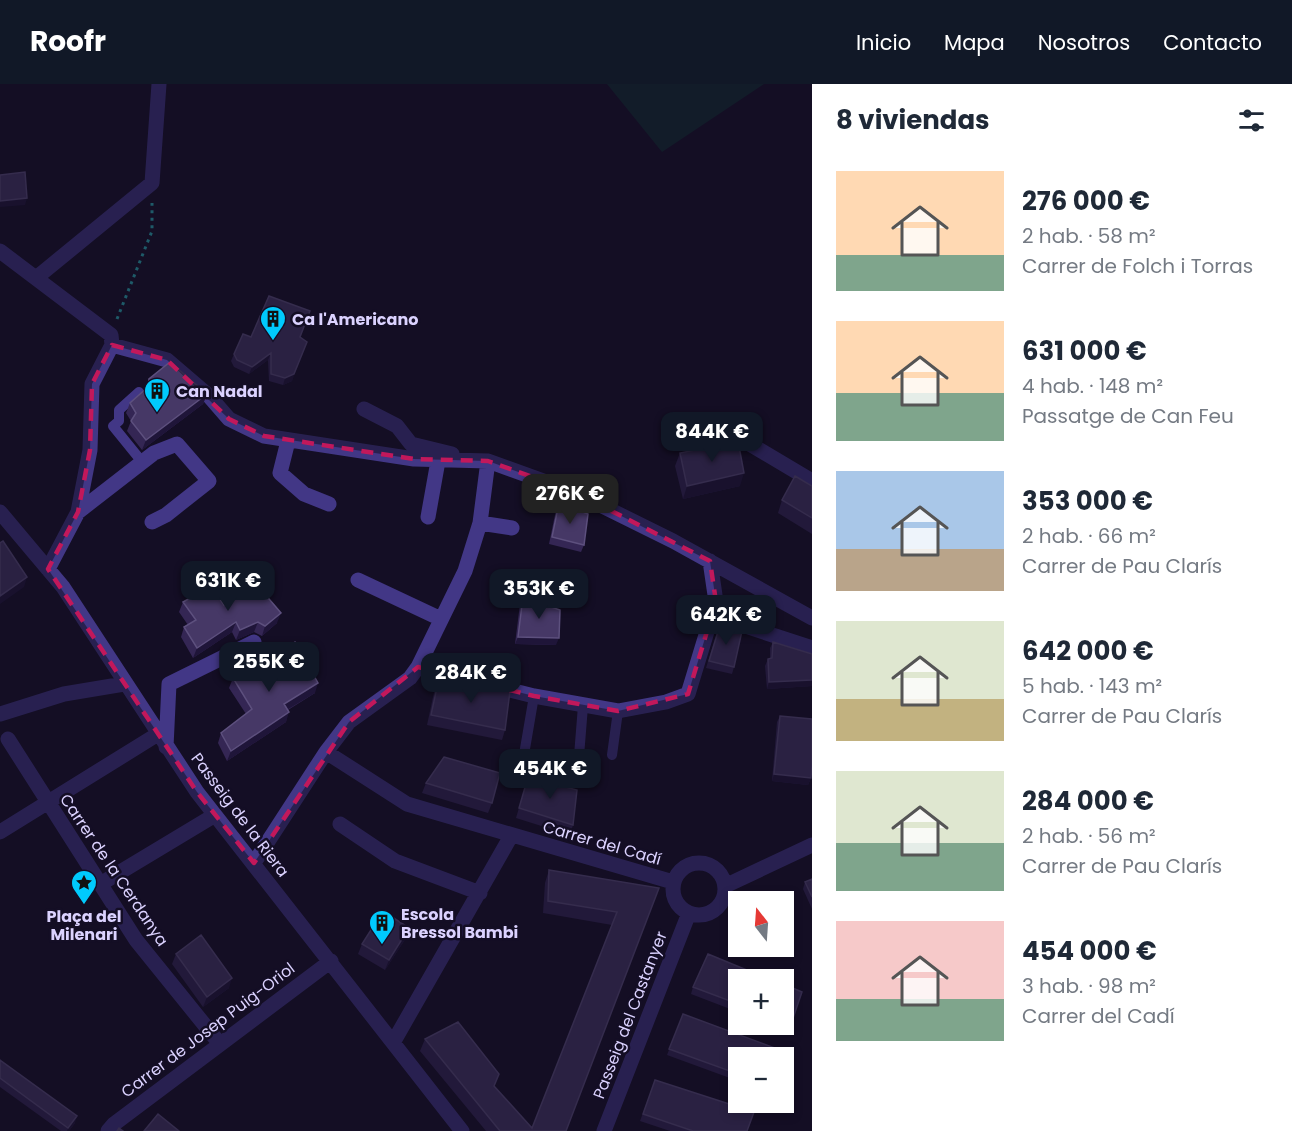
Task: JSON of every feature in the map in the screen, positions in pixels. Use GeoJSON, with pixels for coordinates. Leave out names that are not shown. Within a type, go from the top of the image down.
{"type":"FeatureCollection","features":[{"type":"Feature","properties":{"kind":"street"},"geometry":{"type":"LineString","coordinates":[[36,278],[152,183],[159,84]]}},
{"type":"Feature","properties":{"kind":"street"},"geometry":{"type":"LineString","coordinates":[[0,251],[111,340],[167,360],[209,396],[229,419],[264,436],[438,460],[480,460]]}},
{"type":"Feature","properties":{"kind":"street"},"geometry":{"type":"LineString","coordinates":[[48,569],[78,512],[90,450],[92,384],[111,340]]}},
{"type":"Feature","properties":{"kind":"street"},"geometry":{"type":"LineString","coordinates":[[364,409],[397,426],[411,444],[480,460],[574,492],[710,561],[812,618]]}},
{"type":"Feature","properties":{"kind":"street"},"geometry":{"type":"LineString","coordinates":[[711,421],[812,481]]}},
{"type":"Feature","properties":{"kind":"street"},"geometry":{"type":"LineString","coordinates":[[288,441],[280,473],[304,494],[329,504]]}},
{"type":"Feature","properties":{"kind":"street"},"geometry":{"type":"LineString","coordinates":[[78,512],[154,453],[177,444],[208,481],[166,515],[152,522]]}},
{"type":"Feature","properties":{"kind":"street"},"geometry":{"type":"LineString","coordinates":[[428,517],[438,460]]}},
{"type":"Feature","properties":{"kind":"street"},"geometry":{"type":"LineString","coordinates":[[254,863],[326,752],[350,722],[410,678],[418,667],[465,571],[480,523],[480,460]]}},
{"type":"Feature","properties":{"kind":"street","name":"Passeig de la Riera"},"geometry":{"type":"LineString","coordinates":[[0,512],[48,569],[162,740],[215,814],[462,1131]]}},
{"type":"Feature","properties":{"kind":"street"},"geometry":{"type":"LineString","coordinates":[[480,523],[512,528]]}},
{"type":"Feature","properties":{"kind":"street"},"geometry":{"type":"LineString","coordinates":[[0,533],[15,528]]}},
{"type":"Feature","properties":{"kind":"street"},"geometry":{"type":"LineString","coordinates":[[710,561],[716,602],[719,612],[727,620],[812,648]]}},
{"type":"Feature","properties":{"kind":"street"},"geometry":{"type":"LineString","coordinates":[[358,580],[441,619]]}},
{"type":"Feature","properties":{"kind":"street"},"geometry":{"type":"LineString","coordinates":[[418,667],[534,696],[618,711],[666,702],[688,694],[716,602]]}},
{"type":"Feature","properties":{"kind":"street"},"geometry":{"type":"LineString","coordinates":[[0,832],[47,803],[162,740],[169,684],[254,642]]}},
{"type":"Feature","properties":{"kind":"street"},"geometry":{"type":"LineString","coordinates":[[0,714],[64,694],[124,684]]}},
{"type":"Feature","properties":{"kind":"street","name":"Carrer de la Cerdanya"},"geometry":{"type":"LineString","coordinates":[[8,739],[136,940],[220,1044]]}},
{"type":"Feature","properties":{"kind":"street","name":"Carrer del Cadí"},"geometry":{"type":"LineString","coordinates":[[326,752],[407,804],[673,882]]}},
{"type":"Feature","properties":{"kind":"street"},"geometry":{"type":"LineString","coordinates":[[107,880],[215,814]]}},
{"type":"Feature","properties":{"kind":"street"},"geometry":{"type":"LineString","coordinates":[[340,824],[395,861],[480,893]]}},
{"type":"Feature","properties":{"kind":"street"},"geometry":{"type":"LineString","coordinates":[[394,1041],[511,836]]}},
{"type":"Feature","properties":{"kind":"street"},"geometry":{"type":"LineString","coordinates":[[725,886],[812,844]]}},
{"type":"Feature","properties":{"kind":"street"},"geometry":{"type":"LineString","coordinates":[[701,862],[717,870],[725,886],[724,897],[714,910],[705,914],[689,913],[675,901],[673,882],[684,867],[701,862]]}},
{"type":"Feature","properties":{"kind":"street","name":"Passeig del Castanyer"},"geometry":{"type":"LineString","coordinates":[[604,1131],[689,913]]}},
{"type":"Feature","properties":{"kind":"street","name":"Carrer de Josep Puig-Oriol"},"geometry":{"type":"LineString","coordinates":[[108,1131],[114,1124],[331,961]]}},
{"type":"Feature","properties":{"kind":"lane"},"geometry":{"type":"LineString","coordinates":[[139,392],[119,410],[119,421],[112,426],[142,463]]}},
{"type":"Feature","properties":{"kind":"lane"},"geometry":{"type":"LineString","coordinates":[[520,778],[534,696]]}},
{"type":"Feature","properties":{"kind":"lane"},"geometry":{"type":"LineString","coordinates":[[579,756],[583,706]]}},
{"type":"Feature","properties":{"kind":"lane"},"geometry":{"type":"LineString","coordinates":[[612,755],[618,711]]}},
{"type":"Feature","properties":{"kind":"path"},"geometry":{"type":"LineString","coordinates":[[111,340],[152,231],[152,183]]}},
{"type":"Feature","properties":{"kind":"highlighted area"},"geometry":{"type":"Polygon","coordinates":[[[112,345],[167,360],[229,419],[264,436],[414,459],[488,461],[574,492],[710,561],[716,602],[688,694],[618,711],[534,696],[418,667],[349,722],[254,863],[197,792],[48,569],[78,512],[90,450],[92,384],[112,345]]]}},
{"type":"Feature","properties":{"kind":"green space"},"geometry":{"type":"Polygon","coordinates":[[[607,84],[764,84],[662,152],[607,84]]]}},
{"type":"Feature","properties":{"kind":"building"},"geometry":{"type":"Polygon","coordinates":[[[25,172],[27,198],[0,201],[0,175],[25,172]]]}},
{"type":"Feature","properties":{"kind":"building","name":"Ca l'Americano"},"geometry":{"type":"Polygon","coordinates":[[[269,296],[310,311],[300,337],[307,342],[294,374],[285,378],[271,374],[271,353],[252,367],[237,360],[234,354],[243,334],[251,337],[269,296]]]}},
{"type":"Feature","properties":{"kind":"building","name":"Can Nadal"},"geometry":{"type":"Polygon","coordinates":[[[170,362],[207,394],[146,440],[131,421],[136,413],[130,403],[148,387],[149,379],[170,362]]]}},
{"type":"Feature","properties":{"kind":"building"},"geometry":{"type":"Polygon","coordinates":[[[738,441],[744,473],[687,486],[680,453],[738,441]]]}},
{"type":"Feature","properties":{"kind":"building"},"geometry":{"type":"Polygon","coordinates":[[[795,476],[812,486],[812,518],[782,500],[795,476]]]}},
{"type":"Feature","properties":{"kind":"building"},"geometry":{"type":"Polygon","coordinates":[[[559,503],[588,514],[584,545],[552,537],[559,503]]]}},
{"type":"Feature","properties":{"kind":"building"},"geometry":{"type":"Polygon","coordinates":[[[3,541],[27,577],[0,596],[0,543],[3,541]]]}},
{"type":"Feature","properties":{"kind":"building"},"geometry":{"type":"Polygon","coordinates":[[[252,579],[281,613],[265,626],[258,622],[240,630],[236,622],[197,648],[184,627],[196,620],[183,602],[211,586],[224,605],[252,579]]]}},
{"type":"Feature","properties":{"kind":"building"},"geometry":{"type":"Polygon","coordinates":[[[523,597],[560,610],[559,638],[518,637],[523,597]]]}},
{"type":"Feature","properties":{"kind":"building"},"geometry":{"type":"Polygon","coordinates":[[[720,625],[742,631],[734,667],[709,661],[720,625]]]}},
{"type":"Feature","properties":{"kind":"building"},"geometry":{"type":"Polygon","coordinates":[[[295,642],[318,683],[284,704],[289,712],[231,751],[221,733],[252,709],[233,678],[256,663],[259,668],[295,642]]]}},
{"type":"Feature","properties":{"kind":"building"},"geometry":{"type":"Polygon","coordinates":[[[773,642],[812,654],[812,680],[769,682],[768,659],[772,658],[773,642]]]}},
{"type":"Feature","properties":{"kind":"building"},"geometry":{"type":"Polygon","coordinates":[[[439,678],[510,691],[505,730],[431,715],[439,678]]]}},
{"type":"Feature","properties":{"kind":"building"},"geometry":{"type":"Polygon","coordinates":[[[780,716],[812,719],[811,778],[774,774],[780,716]]]}},
{"type":"Feature","properties":{"kind":"building"},"geometry":{"type":"Polygon","coordinates":[[[444,757],[500,773],[492,803],[426,783],[444,757]]]}},
{"type":"Feature","properties":{"kind":"building"},"geometry":{"type":"Polygon","coordinates":[[[528,777],[577,790],[573,825],[519,808],[528,777]]]}},
{"type":"Feature","properties":{"kind":"building"},"geometry":{"type":"Polygon","coordinates":[[[549,870],[659,888],[566,1131],[500,1131],[425,1039],[458,1022],[499,1074],[494,1086],[532,1128],[617,912],[548,901],[549,870]]]}},
{"type":"Feature","properties":{"kind":"building"},"geometry":{"type":"Polygon","coordinates":[[[812,879],[812,897],[805,882],[812,879]]]}},
{"type":"Feature","properties":{"kind":"building","name":"Escola Bressol Bambi"},"geometry":{"type":"Polygon","coordinates":[[[383,911],[409,928],[389,960],[362,944],[383,911]]]}},
{"type":"Feature","properties":{"kind":"building"},"geometry":{"type":"Polygon","coordinates":[[[201,935],[232,978],[207,997],[176,954],[201,935]]]}},
{"type":"Feature","properties":{"kind":"building"},"geometry":{"type":"Polygon","coordinates":[[[708,954],[744,969],[728,969],[728,1000],[693,987],[708,954]]]}},
{"type":"Feature","properties":{"kind":"building"},"geometry":{"type":"Polygon","coordinates":[[[794,989],[802,992],[794,1015],[794,989]]]}},
{"type":"Feature","properties":{"kind":"building"},"geometry":{"type":"Polygon","coordinates":[[[683,1014],[728,1031],[728,1035],[740,1035],[772,1047],[728,1047],[728,1070],[669,1049],[683,1014]]]}},
{"type":"Feature","properties":{"kind":"building"},"geometry":{"type":"Polygon","coordinates":[[[0,1060],[77,1116],[68,1128],[0,1078],[0,1060]]]}},
{"type":"Feature","properties":{"kind":"building"},"geometry":{"type":"Polygon","coordinates":[[[655,1080],[728,1104],[728,1113],[754,1113],[747,1131],[693,1131],[643,1114],[655,1080]]]}},
{"type":"Feature","properties":{"kind":"building"},"geometry":{"type":"Polygon","coordinates":[[[158,1114],[179,1131],[144,1131],[158,1114]]]}},
{"type":"Feature","properties":{"kind":"place","name":"Ca l'Americano"},"geometry":{"type":"Point","coordinates":[273,342]}},
{"type":"Feature","properties":{"kind":"place","name":"Can Nadal"},"geometry":{"type":"Point","coordinates":[157,414]}},
{"type":"Feature","properties":{"kind":"place","name":"Plaça del Milenari"},"geometry":{"type":"Point","coordinates":[84,906]}},
{"type":"Feature","properties":{"kind":"place","name":"Escola Bressol Bambi"},"geometry":{"type":"Point","coordinates":[382,946]}}]}
